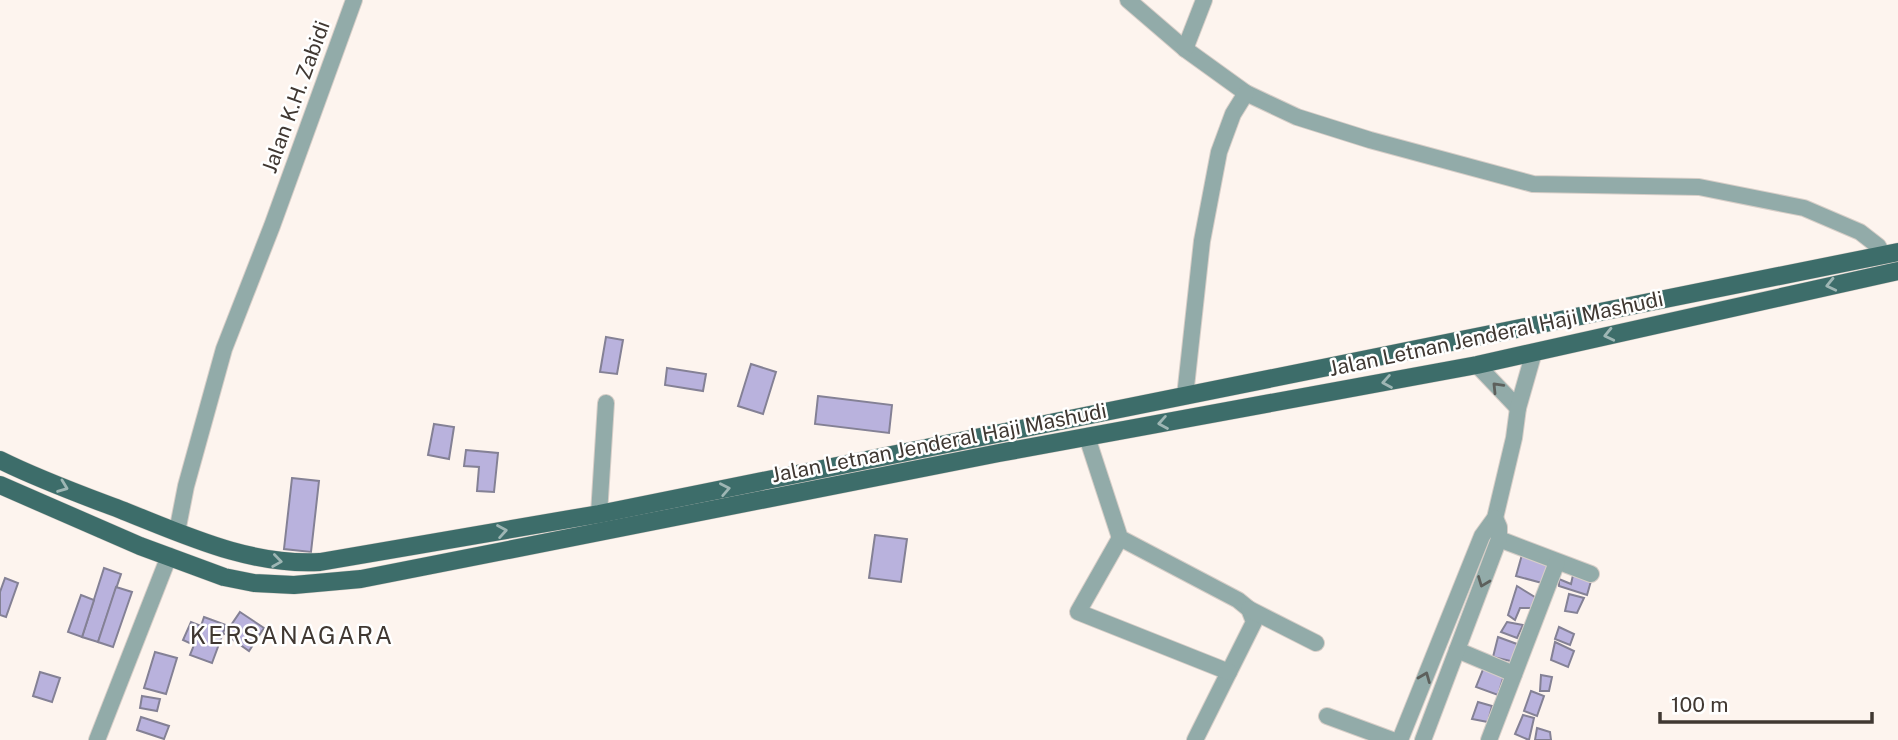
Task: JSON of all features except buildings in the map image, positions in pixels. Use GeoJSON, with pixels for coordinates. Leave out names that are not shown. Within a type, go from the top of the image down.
{"type":"FeatureCollection","features":[{"type":"Feature","properties":{"kind":"main road","name":"Jalan Letnan Jenderal Haji Mashudi"},"geometry":{"type":"LineString","coordinates":[[0,460],[26,473],[177,532],[255,558],[294,564],[355,558],[599,514],[1891,253]]}},
{"type":"Feature","properties":{"kind":"main road","name":"Jalan Letnan Jenderal Haji Mashudi"},"geometry":{"type":"LineString","coordinates":[[8,489],[140,546],[225,577],[254,583],[313,584],[361,579],[1087,437],[1477,365],[1898,271]]}},
{"type":"Feature","properties":{"kind":"main road"},"geometry":{"type":"LineString","coordinates":[[8,489],[26,473]]}},
{"type":"Feature","properties":{"kind":"main road"},"geometry":{"type":"LineString","coordinates":[[355,558],[361,579]]}},
{"type":"Feature","properties":{"kind":"street","name":"Jalan K.H. Zabidi"},"geometry":{"type":"LineString","coordinates":[[177,532],[186,486],[224,349],[354,0]]}},
{"type":"Feature","properties":{"kind":"street"},"geometry":{"type":"LineString","coordinates":[[1128,0],[1185,48],[1246,93],[1297,117],[1370,140],[1533,184],[1699,187],[1804,208],[1860,232],[1891,253]]}},
{"type":"Feature","properties":{"kind":"street"},"geometry":{"type":"LineString","coordinates":[[1185,48],[1204,0]]}},
{"type":"Feature","properties":{"kind":"street"},"geometry":{"type":"LineString","coordinates":[[1185,396],[1202,241],[1219,152],[1229,123],[1246,93]]}},
{"type":"Feature","properties":{"kind":"street"},"geometry":{"type":"LineString","coordinates":[[1400,740],[1482,536],[1495,518],[1514,438],[1518,408],[1534,352]]}},
{"type":"Feature","properties":{"kind":"street"},"geometry":{"type":"LineString","coordinates":[[1477,365],[1518,408]]}},
{"type":"Feature","properties":{"kind":"street"},"geometry":{"type":"LineString","coordinates":[[599,514],[606,404]]}},
{"type":"Feature","properties":{"kind":"street"},"geometry":{"type":"LineString","coordinates":[[1087,437],[1120,538],[1316,643]]}},
{"type":"Feature","properties":{"kind":"street"},"geometry":{"type":"LineString","coordinates":[[1423,740],[1499,539],[1499,527],[1495,518]]}},
{"type":"Feature","properties":{"kind":"street"},"geometry":{"type":"LineString","coordinates":[[1120,538],[1078,612],[1229,672]]}},
{"type":"Feature","properties":{"kind":"street"},"geometry":{"type":"LineString","coordinates":[[1499,539],[1591,574]]}},
{"type":"Feature","properties":{"kind":"street"},"geometry":{"type":"LineString","coordinates":[[97,740],[169,556]]}},
{"type":"Feature","properties":{"kind":"street"},"geometry":{"type":"LineString","coordinates":[[1491,740],[1557,562]]}},
{"type":"Feature","properties":{"kind":"street"},"geometry":{"type":"LineString","coordinates":[[1195,740],[1254,622],[1249,609]]}},
{"type":"Feature","properties":{"kind":"street"},"geometry":{"type":"LineString","coordinates":[[1457,650],[1514,674]]}},
{"type":"Feature","properties":{"kind":"street"},"geometry":{"type":"LineString","coordinates":[[1327,716],[1351,733],[1392,740]]}},
{"type":"Feature","properties":{"kind":"district","name":"KERSANAGARA"},"geometry":{"type":"Point","coordinates":[292,636]}}]}
